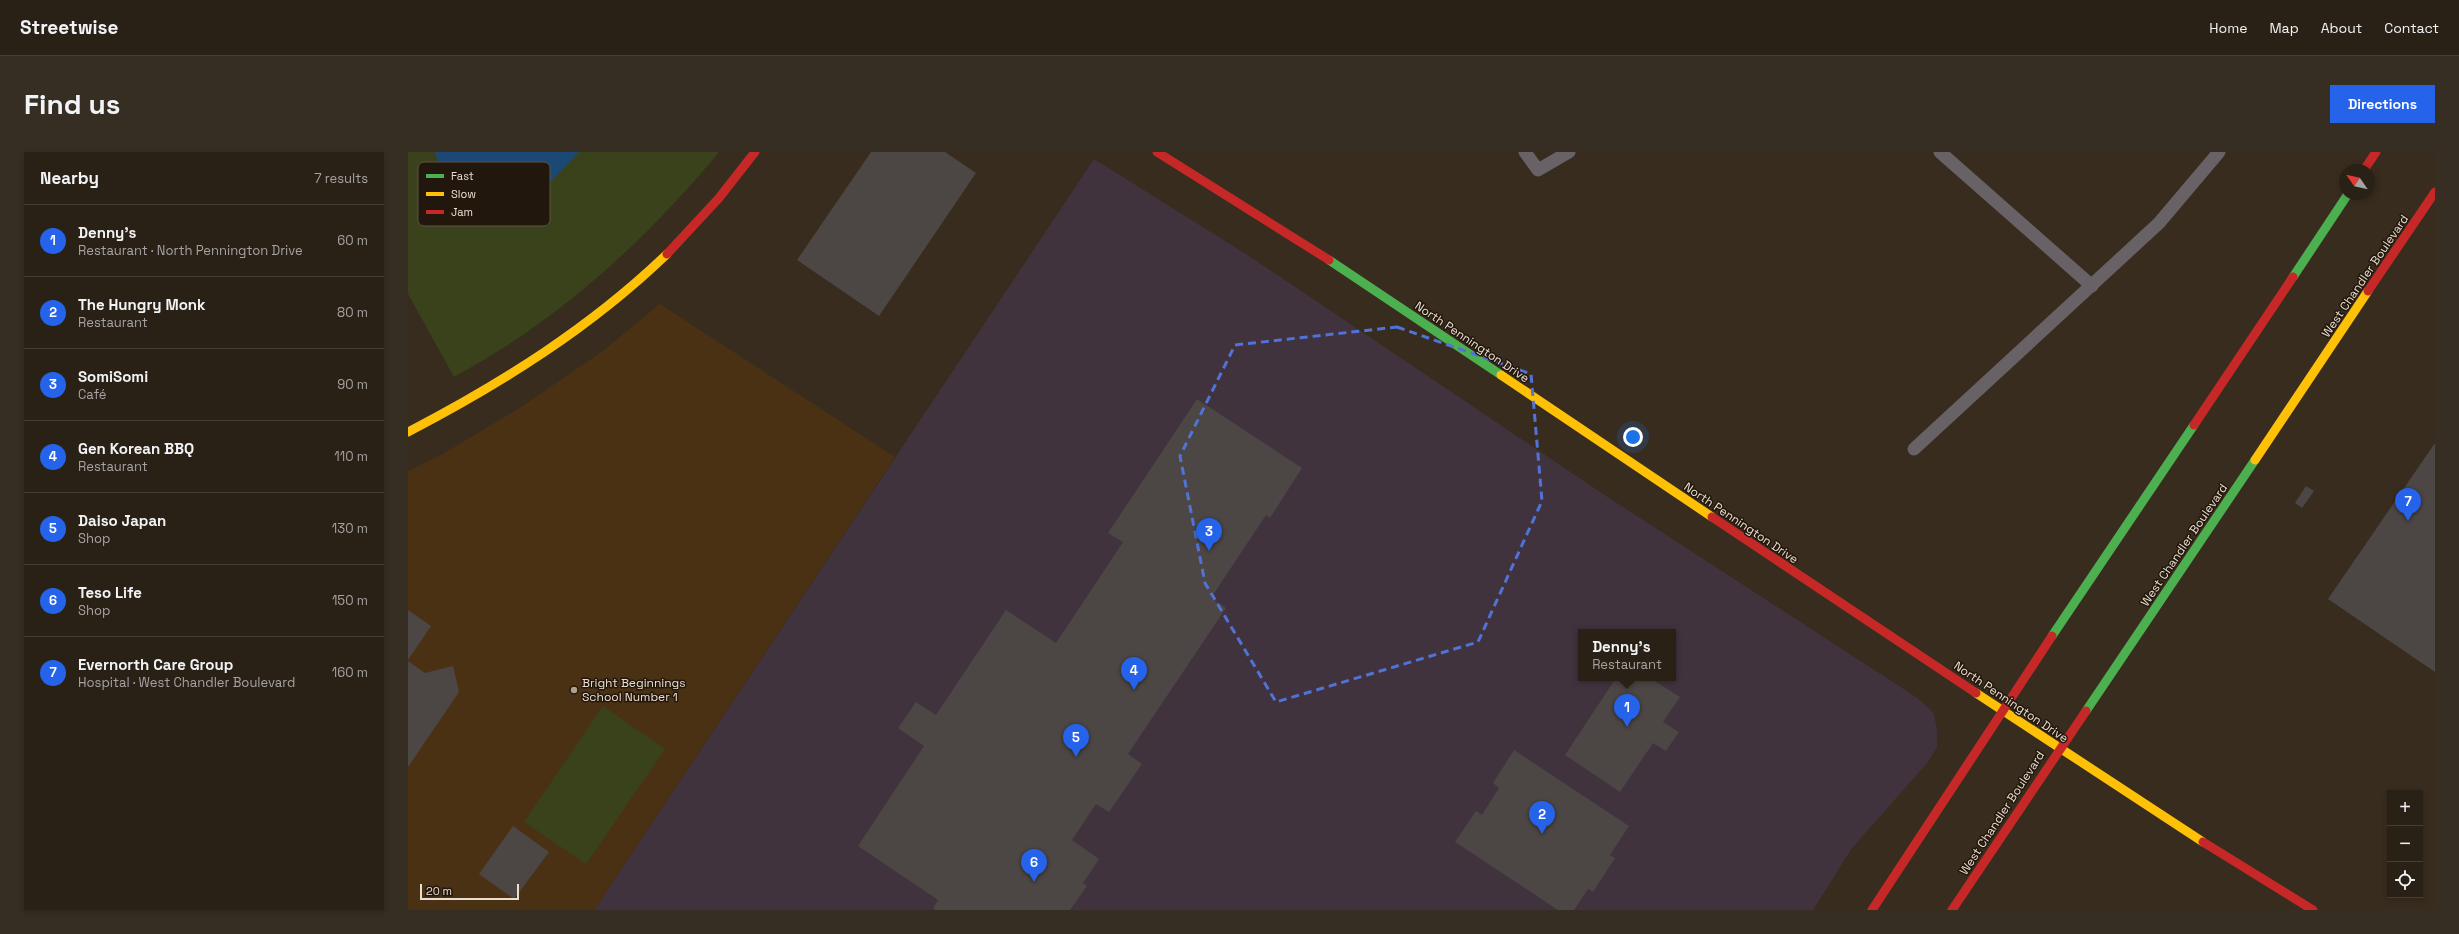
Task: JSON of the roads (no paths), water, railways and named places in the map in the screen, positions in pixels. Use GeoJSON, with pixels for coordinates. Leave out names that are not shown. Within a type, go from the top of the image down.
{"type":"FeatureCollection","features":[{"type":"Feature","properties":{"kind":"street"},"geometry":{"type":"LineString","coordinates":[[408,432],[508,379],[595,318],[632,287],[699,221],[755,152]]}},
{"type":"Feature","properties":{"kind":"street","name":"North Pennington Drive"},"geometry":{"type":"LineString","coordinates":[[1157,152],[1304,244],[2059,749],[2310,909]]}},
{"type":"Feature","properties":{"kind":"street"},"geometry":{"type":"LineString","coordinates":[[2368,164],[2376,152]]}},
{"type":"Feature","properties":{"kind":"street","name":"West Chandler Boulevard"},"geometry":{"type":"LineString","coordinates":[[1952,910],[2435,192]]}},
{"type":"Feature","properties":{"kind":"street"},"geometry":{"type":"LineString","coordinates":[[1872,910],[2002,711],[2344,200]]}},
{"type":"Feature","properties":{"kind":"lane"},"geometry":{"type":"LineString","coordinates":[[1525,152],[1538,170],[1569,152]]}},
{"type":"Feature","properties":{"kind":"lane"},"geometry":{"type":"LineString","coordinates":[[1940,152],[2092,286]]}},
{"type":"Feature","properties":{"kind":"lane"},"geometry":{"type":"LineString","coordinates":[[1914,449],[2159,223],[2219,152]]}},
{"type":"Feature","properties":{"kind":"water"},"geometry":{"type":"Polygon","coordinates":[[[435,152],[579,152],[550,182],[550,162],[438,162],[435,152]]]}},
{"type":"Feature","properties":{"kind":"place","name":"Evernorth Care Group"},"geometry":{"type":"Point","coordinates":[2408,521]}},
{"type":"Feature","properties":{"kind":"place","name":"SomiSomi"},"geometry":{"type":"Point","coordinates":[1209,551]}},
{"type":"Feature","properties":{"kind":"place","name":"Bright Beginnings School Number 1"},"geometry":{"type":"Point","coordinates":[574,690]}},
{"type":"Feature","properties":{"kind":"place","name":"Gen Korean BBQ"},"geometry":{"type":"Point","coordinates":[1134,690]}},
{"type":"Feature","properties":{"kind":"place","name":"Denny's"},"geometry":{"type":"Point","coordinates":[1627,727]}},
{"type":"Feature","properties":{"kind":"place","name":"Daiso Japan"},"geometry":{"type":"Point","coordinates":[1076,757]}},
{"type":"Feature","properties":{"kind":"place","name":"The Hungry Monk"},"geometry":{"type":"Point","coordinates":[1542,834]}},
{"type":"Feature","properties":{"kind":"place","name":"Teso Life"},"geometry":{"type":"Point","coordinates":[1034,882]}}]}
